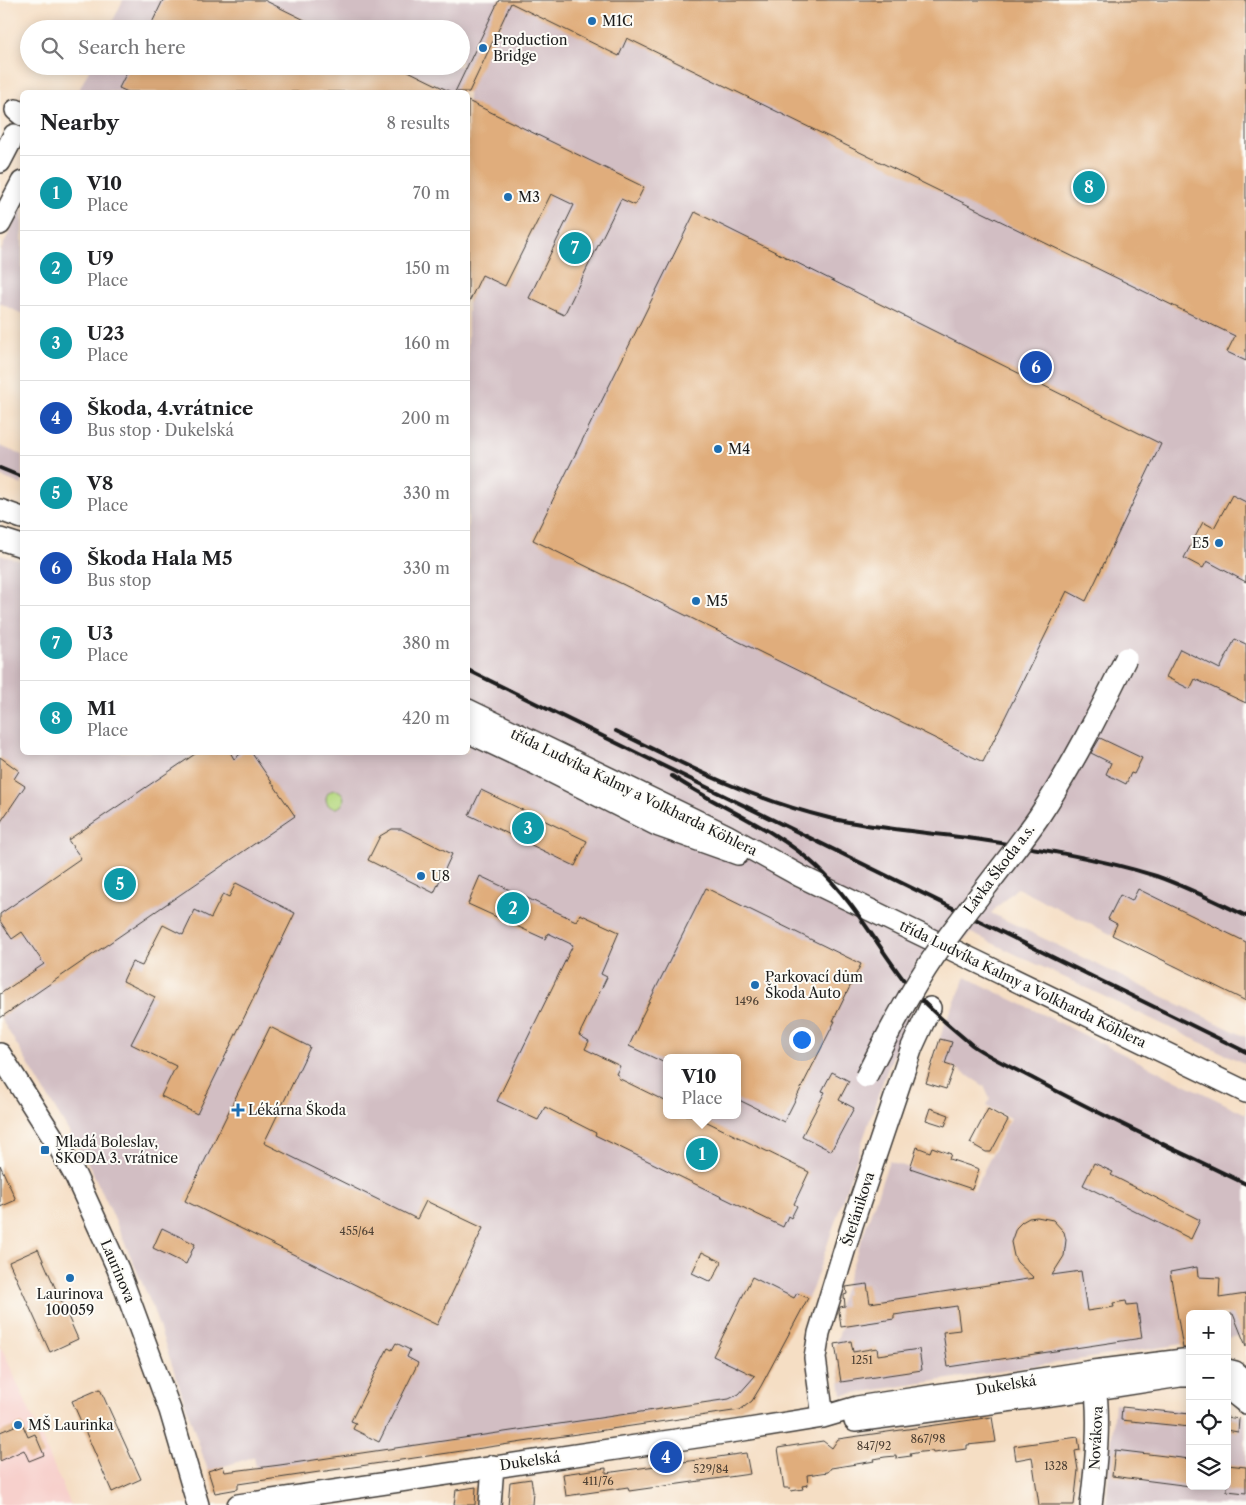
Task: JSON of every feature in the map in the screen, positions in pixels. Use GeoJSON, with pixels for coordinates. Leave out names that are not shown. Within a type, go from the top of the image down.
{"type":"FeatureCollection","features":[{"type":"Feature","properties":{"kind":"street"},"geometry":{"type":"LineString","coordinates":[[0,162],[12,134]]}},
{"type":"Feature","properties":{"kind":"street"},"geometry":{"type":"LineString","coordinates":[[0,224],[20,186]]}},
{"type":"Feature","properties":{"kind":"street"},"geometry":{"type":"LineString","coordinates":[[0,510],[20,517]]}},
{"type":"Feature","properties":{"kind":"street"},"geometry":{"type":"LineString","coordinates":[[0,539],[20,545]]}},
{"type":"Feature","properties":{"kind":"street","name":"Lávka Škoda a.s."},"geometry":{"type":"LineString","coordinates":[[866,1076],[901,1009],[935,955],[1038,818],[1070,768],[1126,658]]}},
{"type":"Feature","properties":{"kind":"street","name":"třída Ludvíka Kalmy a Volkharda Köhlera"},"geometry":{"type":"LineString","coordinates":[[470,711],[726,835],[800,876],[1246,1092]]}},
{"type":"Feature","properties":{"kind":"street","name":"třída Ludvíka Kalmy a Volkharda Köhlera"},"geometry":{"type":"LineString","coordinates":[[470,733],[660,826],[800,876]]}},
{"type":"Feature","properties":{"kind":"street","name":"Štefánikova"},"geometry":{"type":"LineString","coordinates":[[823,1417],[815,1358],[820,1333],[855,1216],[912,1047],[930,1008]]}},
{"type":"Feature","properties":{"kind":"street","name":"Laurinova"},"geometry":{"type":"LineString","coordinates":[[0,1054],[76,1177],[118,1269],[170,1410],[198,1505]]}},
{"type":"Feature","properties":{"kind":"street","name":"Dukelská"},"geometry":{"type":"LineString","coordinates":[[1094,1380],[1186,1360]]}},
{"type":"Feature","properties":{"kind":"street"},"geometry":{"type":"LineString","coordinates":[[1231,1371],[1246,1381]]}},
{"type":"Feature","properties":{"kind":"street","name":"Dukelská"},"geometry":{"type":"LineString","coordinates":[[238,1505],[823,1417],[857,1408],[1094,1380],[1186,1376]]}},
{"type":"Feature","properties":{"kind":"street","name":"Novákova"},"geometry":{"type":"LineString","coordinates":[[1091,1505],[1097,1442],[1098,1402],[1094,1380]]}},
{"type":"Feature","properties":{"kind":"street"},"geometry":{"type":"LineString","coordinates":[[1231,1391],[1246,1403]]}},
{"type":"Feature","properties":{"kind":"street"},"geometry":{"type":"LineString","coordinates":[[490,1505],[494,1466]]}},
{"type":"Feature","properties":{"kind":"shaded area"},"geometry":{"type":"Polygon","coordinates":[[[123,0],[1246,0],[1246,1001],[1017,888],[991,913],[1246,1037],[1246,1064],[971,933],[940,963],[908,1019],[884,1078],[808,1298],[797,1293],[750,1381],[739,1394],[729,1399],[289,1464],[256,1468],[254,1457],[208,1471],[152,1306],[111,1211],[90,1167],[0,1017],[0,555],[20,560],[20,755],[470,755],[470,90],[79,90],[86,75],[470,75],[470,20],[113,20],[123,0]]]}},
{"type":"Feature","properties":{"kind":"shaded area"},"geometry":{"type":"Polygon","coordinates":[[[20,209],[20,313],[0,303],[0,252],[20,209]]]}},
{"type":"Feature","properties":{"kind":"shaded area"},"geometry":{"type":"Polygon","coordinates":[[[0,446],[20,454],[20,484],[0,476],[0,446]]]}},
{"type":"Feature","properties":{"kind":"shaded area"},"geometry":{"type":"Polygon","coordinates":[[[966,977],[1246,1114],[1246,1335],[1231,1337],[1231,1310],[1186,1310],[1186,1344],[842,1395],[835,1344],[841,1329],[838,1307],[889,1161],[974,1190],[1010,1118],[986,1106],[990,1099],[984,1086],[956,1068],[933,1060],[944,1026],[966,977]]]}},
{"type":"Feature","properties":{"kind":"shaded area","name":"MŠ Laurinka"},"geometry":{"type":"Polygon","coordinates":[[[0,1344],[71,1505],[0,1505],[0,1344]]]}},
{"type":"Feature","properties":{"kind":"shaded area"},"geometry":{"type":"Polygon","coordinates":[[[1115,1404],[1186,1411],[1186,1490],[1231,1490],[1231,1415],[1245,1416],[1246,1505],[1106,1505],[1115,1404]]]}},
{"type":"Feature","properties":{"kind":"green space"},"geometry":{"type":"Polygon","coordinates":[[[335,790],[341,793],[344,799],[341,805],[335,808],[329,805],[326,799],[329,793],[335,790]]]}},
{"type":"Feature","properties":{"kind":"building"},"geometry":{"type":"Polygon","coordinates":[[[163,0],[264,0],[305,20],[153,20],[163,0]]]}},
{"type":"Feature","properties":{"kind":"building"},"geometry":{"type":"Polygon","coordinates":[[[499,0],[1246,0],[1246,361],[1227,352],[1235,336],[627,38],[619,56],[511,3],[470,90],[456,90],[463,75],[470,75],[470,61],[499,0]]]}},
{"type":"Feature","properties":{"kind":"building"},"geometry":{"type":"Polygon","coordinates":[[[126,75],[416,75],[447,90],[124,90],[119,88],[126,75]]]}},
{"type":"Feature","properties":{"kind":"building","name":"M3"},"geometry":{"type":"Polygon","coordinates":[[[470,102],[644,187],[635,205],[621,199],[564,315],[529,298],[574,205],[551,194],[505,286],[482,275],[470,300],[470,102]]]}},
{"type":"Feature","properties":{"kind":"building"},"geometry":{"type":"Polygon","coordinates":[[[695,212],[1161,444],[1086,601],[1067,591],[983,762],[533,540],[695,212]]]}},
{"type":"Feature","properties":{"kind":"building","name":"E5"},"geometry":{"type":"Polygon","coordinates":[[[1232,495],[1246,502],[1246,582],[1207,561],[1203,568],[1184,558],[1203,522],[1214,528],[1232,495]]]}},
{"type":"Feature","properties":{"kind":"building"},"geometry":{"type":"Polygon","coordinates":[[[1235,639],[1246,644],[1246,703],[1195,679],[1190,689],[1166,677],[1180,649],[1220,669],[1235,639]]]}},
{"type":"Feature","properties":{"kind":"building"},"geometry":{"type":"Polygon","coordinates":[[[1100,738],[1142,758],[1134,774],[1131,773],[1126,784],[1106,774],[1111,763],[1091,753],[1100,738]]]}},
{"type":"Feature","properties":{"kind":"building"},"geometry":{"type":"Polygon","coordinates":[[[194,755],[232,755],[234,759],[239,755],[253,755],[295,816],[0,1018],[0,994],[44,964],[22,932],[12,939],[0,921],[0,914],[81,858],[68,840],[194,755]]]}},
{"type":"Feature","properties":{"kind":"building"},"geometry":{"type":"Polygon","coordinates":[[[0,757],[19,771],[14,779],[25,786],[0,823],[0,757]]]}},
{"type":"Feature","properties":{"kind":"building"},"geometry":{"type":"Polygon","coordinates":[[[481,790],[587,841],[575,866],[469,815],[481,790]]]}},
{"type":"Feature","properties":{"kind":"building","name":"U8"},"geometry":{"type":"Polygon","coordinates":[[[392,829],[401,829],[452,854],[434,893],[368,860],[380,836],[392,829]]]}},
{"type":"Feature","properties":{"kind":"building"},"geometry":{"type":"Polygon","coordinates":[[[480,876],[576,921],[580,914],[619,932],[601,974],[607,977],[579,1035],[589,1041],[585,1049],[620,1066],[616,1074],[619,1076],[618,1078],[663,1100],[663,1119],[701,1119],[809,1172],[794,1204],[797,1206],[791,1218],[788,1216],[783,1227],[595,1135],[596,1133],[545,1107],[538,1120],[497,1101],[573,945],[548,933],[545,939],[468,904],[480,876]]]}},
{"type":"Feature","properties":{"kind":"building"},"geometry":{"type":"Polygon","coordinates":[[[236,883],[295,913],[197,1114],[161,1096],[176,1066],[131,1044],[155,997],[123,981],[132,962],[142,966],[163,925],[183,935],[195,910],[211,918],[223,894],[229,897],[236,883]]]}},
{"type":"Feature","properties":{"kind":"building","name":"Parkovací dům Škoda Auto"},"geometry":{"type":"Polygon","coordinates":[[[706,888],[861,964],[833,1021],[835,1021],[784,1122],[741,1101],[741,1054],[663,1054],[663,1062],[629,1046],[640,1020],[706,888]]]}},
{"type":"Feature","properties":{"kind":"building"},"geometry":{"type":"Polygon","coordinates":[[[1138,889],[1246,942],[1246,1001],[1112,935],[1117,924],[1108,919],[1120,895],[1132,901],[1138,889]]]}},
{"type":"Feature","properties":{"kind":"building"},"geometry":{"type":"Polygon","coordinates":[[[270,1027],[310,1047],[264,1143],[417,1219],[426,1201],[483,1228],[437,1325],[185,1201],[270,1027]]]}},
{"type":"Feature","properties":{"kind":"building"},"geometry":{"type":"Polygon","coordinates":[[[940,1039],[952,1042],[945,1064],[954,1067],[946,1089],[926,1083],[940,1039]]]}},
{"type":"Feature","properties":{"kind":"building"},"geometry":{"type":"Polygon","coordinates":[[[832,1072],[849,1081],[839,1100],[854,1108],[831,1151],[802,1136],[825,1092],[822,1091],[832,1072]]]}},
{"type":"Feature","properties":{"kind":"building"},"geometry":{"type":"Polygon","coordinates":[[[930,1108],[949,1115],[945,1126],[926,1120],[930,1108]]]}},
{"type":"Feature","properties":{"kind":"building"},"geometry":{"type":"Polygon","coordinates":[[[988,1109],[1008,1120],[991,1152],[986,1152],[970,1143],[988,1109]]]}},
{"type":"Feature","properties":{"kind":"building"},"geometry":{"type":"Polygon","coordinates":[[[917,1147],[930,1152],[932,1147],[951,1154],[949,1159],[979,1169],[972,1189],[910,1168],[917,1147]]]}},
{"type":"Feature","properties":{"kind":"building"},"geometry":{"type":"Polygon","coordinates":[[[1094,1163],[1113,1172],[1111,1175],[1200,1220],[1191,1239],[1083,1185],[1094,1163]]]}},
{"type":"Feature","properties":{"kind":"building"},"geometry":{"type":"Polygon","coordinates":[[[0,1165],[16,1200],[0,1207],[0,1165]]]}},
{"type":"Feature","properties":{"kind":"building"},"geometry":{"type":"Polygon","coordinates":[[[1037,1217],[1053,1220],[1064,1232],[1066,1240],[1064,1256],[1052,1275],[1081,1271],[1087,1311],[1114,1307],[1113,1303],[1126,1301],[1127,1305],[1137,1304],[1142,1338],[948,1367],[943,1332],[960,1330],[957,1306],[894,1315],[894,1319],[841,1327],[839,1311],[840,1307],[845,1306],[844,1295],[847,1294],[846,1287],[867,1284],[870,1303],[1034,1278],[1017,1262],[1011,1242],[1016,1228],[1022,1222],[1029,1218],[1037,1217]]]}},
{"type":"Feature","properties":{"kind":"building"},"geometry":{"type":"Polygon","coordinates":[[[162,1228],[195,1244],[186,1264],[153,1248],[162,1228]]]}},
{"type":"Feature","properties":{"kind":"building"},"geometry":{"type":"Polygon","coordinates":[[[38,1249],[78,1339],[50,1352],[9,1262],[38,1249]]]}},
{"type":"Feature","properties":{"kind":"building"},"geometry":{"type":"Polygon","coordinates":[[[702,1252],[722,1262],[711,1282],[692,1273],[702,1252]]]}},
{"type":"Feature","properties":{"kind":"building"},"geometry":{"type":"Polygon","coordinates":[[[1197,1267],[1198,1277],[1220,1278],[1219,1298],[1246,1294],[1246,1346],[1233,1314],[1231,1314],[1231,1310],[1186,1310],[1186,1348],[1183,1348],[1170,1272],[1197,1267]]]}},
{"type":"Feature","properties":{"kind":"building"},"geometry":{"type":"Polygon","coordinates":[[[752,1277],[794,1298],[797,1293],[808,1298],[752,1401],[740,1410],[238,1484],[238,1489],[215,1493],[208,1471],[223,1466],[225,1472],[280,1465],[729,1399],[739,1394],[755,1376],[713,1356],[752,1277]]]}},
{"type":"Feature","properties":{"kind":"building"},"geometry":{"type":"Polygon","coordinates":[[[851,1341],[853,1352],[877,1348],[878,1355],[919,1349],[922,1370],[841,1382],[835,1344],[851,1341]]]}},
{"type":"Feature","properties":{"kind":"building"},"geometry":{"type":"Polygon","coordinates":[[[396,1343],[410,1350],[407,1357],[418,1363],[379,1442],[353,1429],[356,1423],[351,1421],[388,1348],[392,1350],[396,1343]]]}},
{"type":"Feature","properties":{"kind":"building"},"geometry":{"type":"Polygon","coordinates":[[[100,1389],[141,1479],[112,1492],[72,1401],[100,1389]]]}},
{"type":"Feature","properties":{"kind":"building"},"geometry":{"type":"Polygon","coordinates":[[[1122,1407],[1186,1414],[1186,1427],[1121,1420],[1122,1407]]]}},
{"type":"Feature","properties":{"kind":"building"},"geometry":{"type":"Polygon","coordinates":[[[992,1417],[996,1442],[967,1445],[967,1449],[933,1453],[932,1451],[921,1452],[910,1454],[911,1456],[896,1458],[896,1456],[885,1457],[874,1459],[875,1461],[831,1468],[828,1472],[807,1475],[808,1485],[802,1486],[803,1489],[791,1491],[790,1488],[784,1488],[778,1448],[823,1441],[832,1448],[838,1439],[992,1417]]]}},
{"type":"Feature","properties":{"kind":"building"},"geometry":{"type":"Polygon","coordinates":[[[1231,1418],[1239,1419],[1238,1432],[1231,1431],[1231,1418]]]}},
{"type":"Feature","properties":{"kind":"building"},"geometry":{"type":"Polygon","coordinates":[[[22,1423],[28,1437],[35,1434],[44,1455],[29,1461],[24,1450],[0,1461],[0,1432],[22,1423]]]}},
{"type":"Feature","properties":{"kind":"building"},"geometry":{"type":"Polygon","coordinates":[[[1078,1437],[1080,1450],[1075,1451],[1078,1470],[1074,1505],[1039,1505],[1032,1457],[1016,1460],[1014,1446],[1078,1437]]]}},
{"type":"Feature","properties":{"kind":"building"},"geometry":{"type":"Polygon","coordinates":[[[1115,1450],[1186,1459],[1186,1485],[1112,1476],[1115,1450]]]}},
{"type":"Feature","properties":{"kind":"building"},"geometry":{"type":"Polygon","coordinates":[[[746,1453],[750,1474],[629,1491],[628,1487],[566,1496],[563,1474],[606,1468],[606,1473],[746,1453]]]}},
{"type":"Feature","properties":{"kind":"building"},"geometry":{"type":"Polygon","coordinates":[[[1231,1465],[1246,1467],[1246,1493],[1227,1491],[1231,1490],[1231,1465]]]}},
{"type":"Feature","properties":{"kind":"building"},"geometry":{"type":"Polygon","coordinates":[[[531,1479],[533,1491],[532,1505],[508,1505],[510,1482],[531,1479]]]}},
{"type":"Feature","properties":{"kind":"building"},"geometry":{"type":"Polygon","coordinates":[[[476,1487],[475,1505],[454,1505],[456,1490],[476,1487]]]}},
{"type":"Feature","properties":{"kind":"railway"},"geometry":{"type":"LineString","coordinates":[[0,468],[20,476]]}},
{"type":"Feature","properties":{"kind":"railway"},"geometry":{"type":"LineString","coordinates":[[470,671],[1246,1052]]}},
{"type":"Feature","properties":{"kind":"railway"},"geometry":{"type":"LineString","coordinates":[[616,731],[746,792],[773,802],[829,818],[865,825],[997,842],[1112,864],[1168,880],[1246,916]]}},
{"type":"Feature","properties":{"kind":"railway"},"geometry":{"type":"LineString","coordinates":[[672,776],[782,840],[816,866],[853,908],[906,983],[921,1000],[972,1045],[1085,1106],[1246,1184]]}},
{"type":"Feature","properties":{"kind":"place","name":"M1C"},"geometry":{"type":"Point","coordinates":[592,21]}},
{"type":"Feature","properties":{"kind":"place","name":"Production Bridge"},"geometry":{"type":"Point","coordinates":[483,48]}},
{"type":"Feature","properties":{"kind":"place","name":"M1"},"geometry":{"type":"Point","coordinates":[1089,187]}},
{"type":"Feature","properties":{"kind":"place","name":"M3"},"geometry":{"type":"Point","coordinates":[508,197]}},
{"type":"Feature","properties":{"kind":"place","name":"U3"},"geometry":{"type":"Point","coordinates":[575,248]}},
{"type":"Feature","properties":{"kind":"place","name":"Škoda Hala M5"},"geometry":{"type":"Point","coordinates":[1036,367]}},
{"type":"Feature","properties":{"kind":"place","name":"M4"},"geometry":{"type":"Point","coordinates":[718,449]}},
{"type":"Feature","properties":{"kind":"place","name":"E5"},"geometry":{"type":"Point","coordinates":[1219,543]}},
{"type":"Feature","properties":{"kind":"place","name":"M5"},"geometry":{"type":"Point","coordinates":[696,601]}},
{"type":"Feature","properties":{"kind":"place","name":"U23"},"geometry":{"type":"Point","coordinates":[528,828]}},
{"type":"Feature","properties":{"kind":"place","name":"U8"},"geometry":{"type":"Point","coordinates":[421,876]}},
{"type":"Feature","properties":{"kind":"place","name":"V8"},"geometry":{"type":"Point","coordinates":[120,884]}},
{"type":"Feature","properties":{"kind":"place","name":"U9"},"geometry":{"type":"Point","coordinates":[513,908]}},
{"type":"Feature","properties":{"kind":"place","name":"Parkovací dům Škoda Auto"},"geometry":{"type":"Point","coordinates":[755,985]}},
{"type":"Feature","properties":{"kind":"place","name":"Lékárna Škoda"},"geometry":{"type":"Point","coordinates":[238,1110]}},
{"type":"Feature","properties":{"kind":"place","name":"Mladá Boleslav, ŠKODA 3. vrátnice"},"geometry":{"type":"Point","coordinates":[45,1150]}},
{"type":"Feature","properties":{"kind":"place","name":"V10"},"geometry":{"type":"Point","coordinates":[702,1154]}},
{"type":"Feature","properties":{"kind":"place","name":"Laurinova 100059"},"geometry":{"type":"Point","coordinates":[70,1278]}},
{"type":"Feature","properties":{"kind":"place","name":"MŠ Laurinka"},"geometry":{"type":"Point","coordinates":[18,1425]}},
{"type":"Feature","properties":{"kind":"place","name":"Škoda, 4.vrátnice"},"geometry":{"type":"Point","coordinates":[666,1457]}}]}
